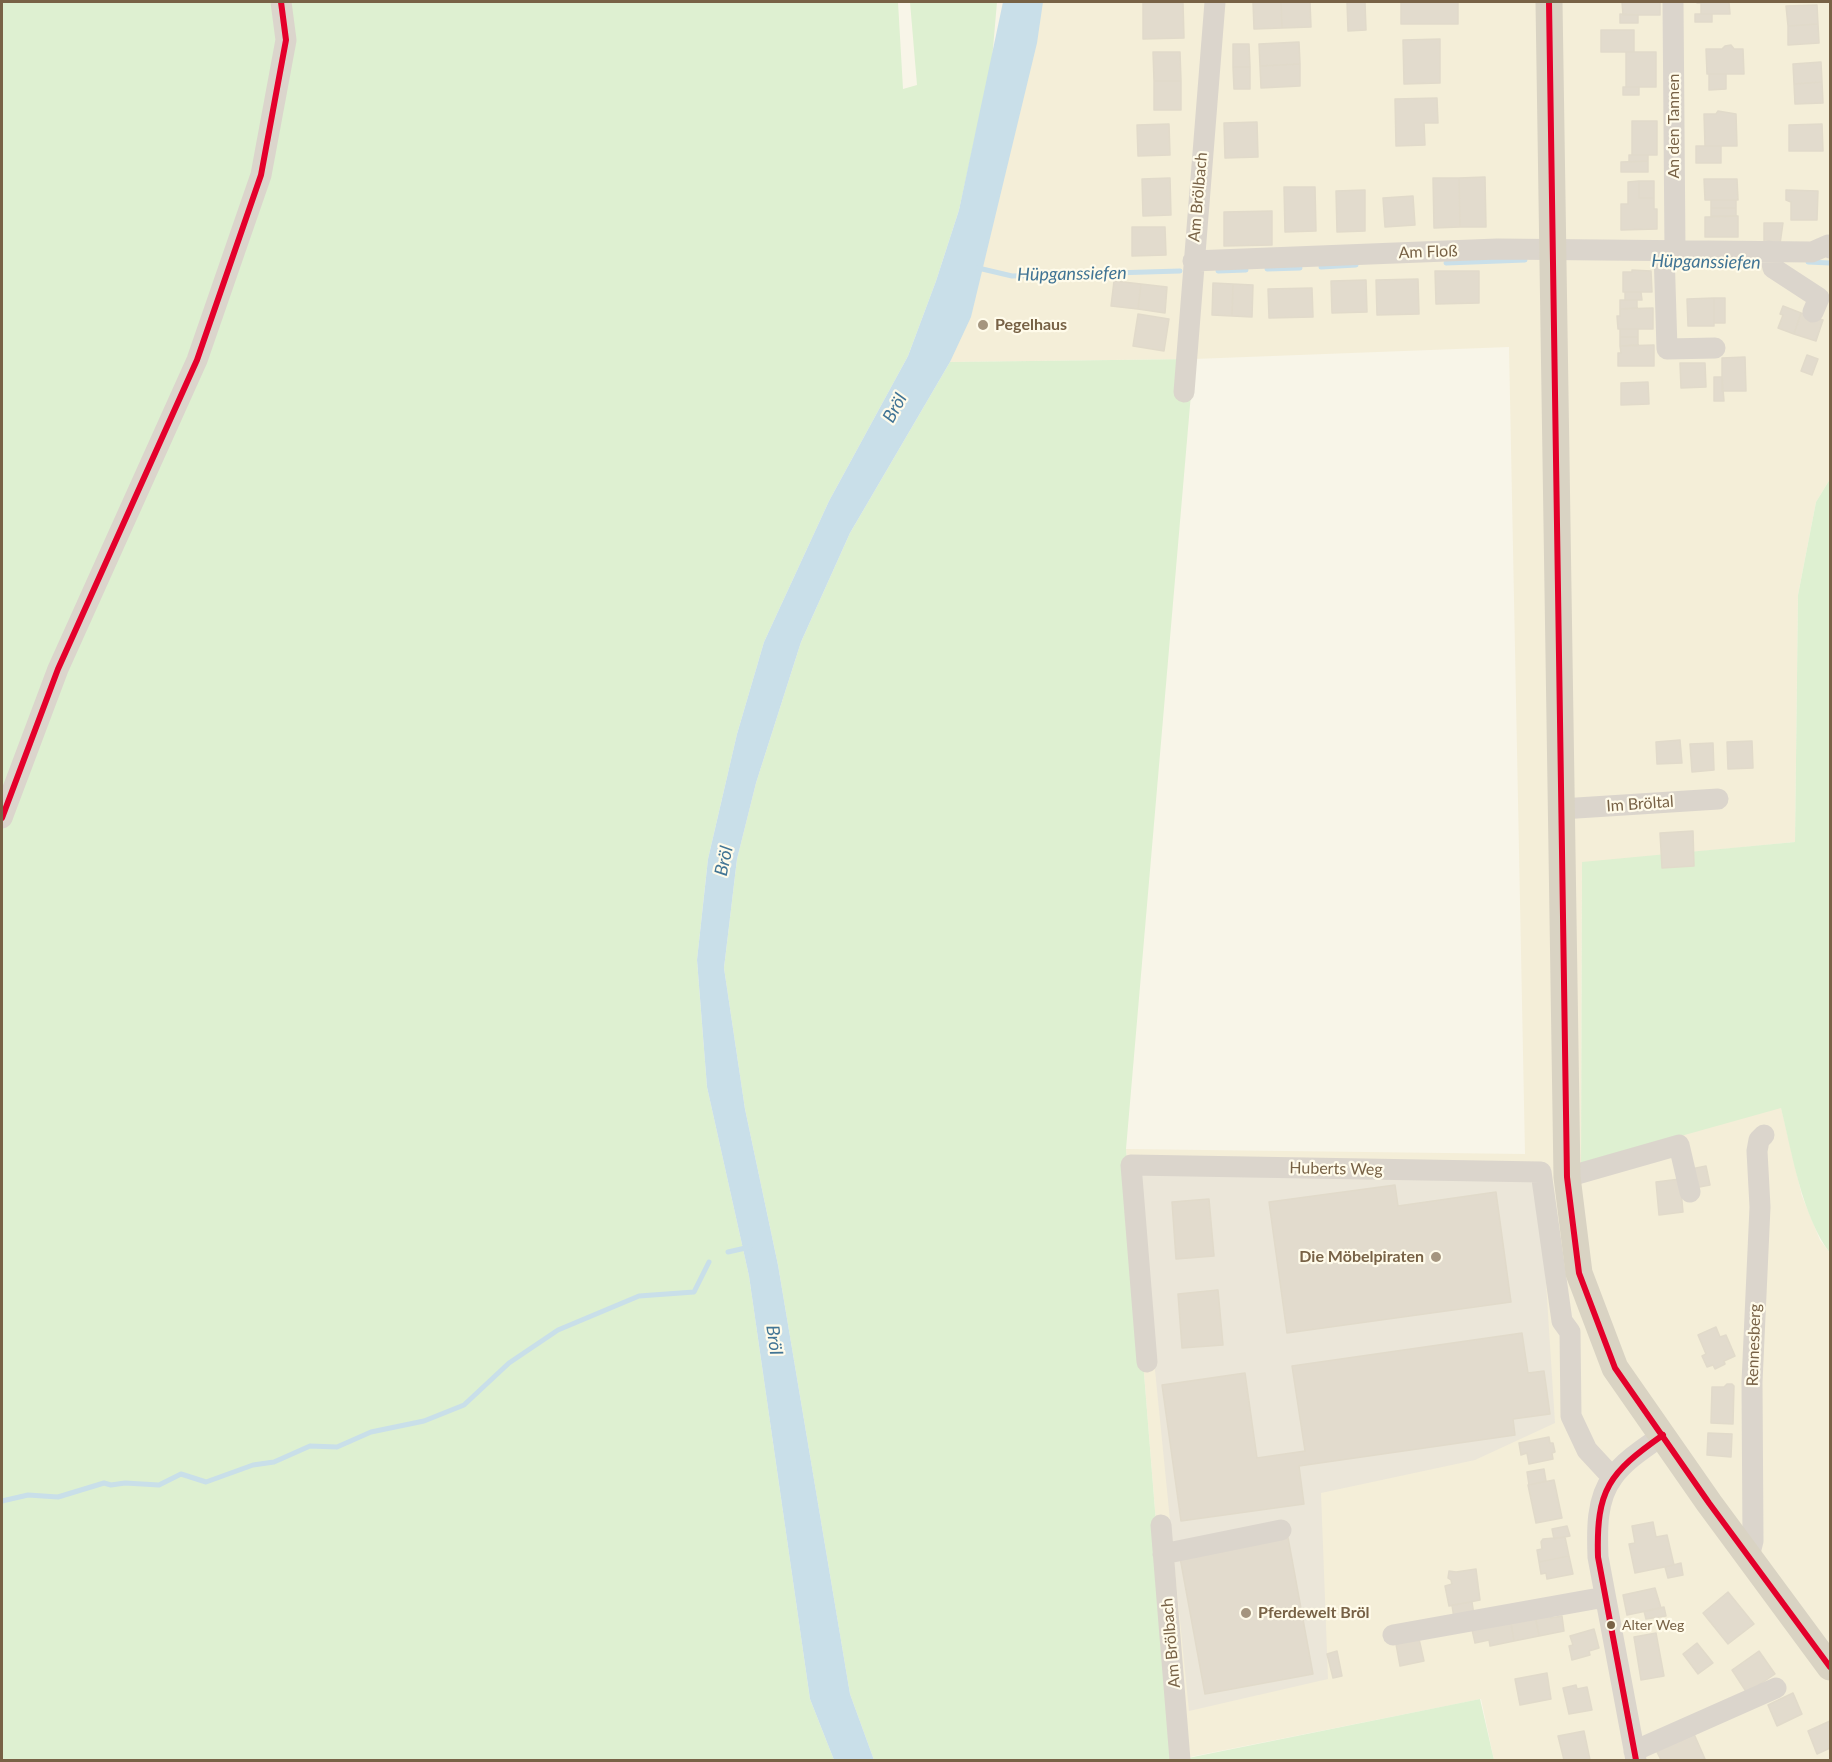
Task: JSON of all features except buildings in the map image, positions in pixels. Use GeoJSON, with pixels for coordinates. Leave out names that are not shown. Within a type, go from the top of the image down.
{"type":"FeatureCollection","features":[{"type":"Feature","properties":{"kind":"main road"},"geometry":{"type":"LineString","coordinates":[[1549,2],[1567,1177],[1579,1273],[1615,1368],[1830,1667]]}},
{"type":"Feature","properties":{"kind":"street"},"geometry":{"type":"LineString","coordinates":[[2,818],[58,669],[197,360],[261,175],[286,40],[282,2]]}},
{"type":"Feature","properties":{"kind":"street","name":"Am Brölbach"},"geometry":{"type":"LineString","coordinates":[[1184,392],[1215,2]]}},
{"type":"Feature","properties":{"kind":"street","name":"An den Tannen"},"geometry":{"type":"LineString","coordinates":[[1667,256],[1673,2]]}},
{"type":"Feature","properties":{"kind":"street","name":"Am Floß"},"geometry":{"type":"LineString","coordinates":[[1193,261],[1497,249],[1667,256],[1769,251],[1812,252],[1830,244]]}},
{"type":"Feature","properties":{"kind":"street"},"geometry":{"type":"LineString","coordinates":[[1769,251],[1773,268],[1819,298],[1813,312]]}},
{"type":"Feature","properties":{"kind":"street"},"geometry":{"type":"LineString","coordinates":[[1667,256],[1667,349],[1714,348]]}},
{"type":"Feature","properties":{"kind":"street","name":"Im Bröltal"},"geometry":{"type":"LineString","coordinates":[[1561,809],[1718,800]]}},
{"type":"Feature","properties":{"kind":"street","name":"Rennesberg"},"geometry":{"type":"LineString","coordinates":[[1749,1557],[1753,1541],[1752,1382],[1760,1207],[1757,1151],[1759,1140],[1764,1135]]}},
{"type":"Feature","properties":{"kind":"street"},"geometry":{"type":"LineString","coordinates":[[1567,1177],[1679,1145],[1690,1192]]}},
{"type":"Feature","properties":{"kind":"street","name":"Huberts Weg"},"geometry":{"type":"LineString","coordinates":[[1147,1362],[1131,1165],[1541,1172],[1562,1321],[1570,1332],[1571,1416],[1587,1450],[1612,1477]]}},
{"type":"Feature","properties":{"kind":"street"},"geometry":{"type":"LineString","coordinates":[[1663,1435],[1630,1459],[1612,1477],[1601,1504],[1596,1528],[1605,1598],[1635,1756],[1776,1688]]}},
{"type":"Feature","properties":{"kind":"street","name":"Am Brölbach"},"geometry":{"type":"LineString","coordinates":[[1161,1526],[1180,1761]]}},
{"type":"Feature","properties":{"kind":"street"},"geometry":{"type":"LineString","coordinates":[[1164,1554],[1281,1530]]}},
{"type":"Feature","properties":{"kind":"street"},"geometry":{"type":"LineString","coordinates":[[1393,1635],[1605,1598]]}},
{"type":"Feature","properties":{"kind":"shaded area"},"geometry":{"type":"Polygon","coordinates":[[[1017,2],[1830,2],[1830,479],[1816,502],[1798,595],[1795,842],[1582,863],[1581,1163],[1781,1107],[1802,1196],[1820,1240],[1830,1253],[1830,1760],[1494,1760],[1481,1699],[1175,1760],[1126,1149],[1525,1154],[1509,347],[1194,359],[950,362],[1017,2]]]}},
{"type":"Feature","properties":{"kind":"shaded area"},"geometry":{"type":"Polygon","coordinates":[[[1135,1169],[1539,1174],[1555,1423],[1475,1460],[1321,1493],[1328,1679],[1189,1711],[1135,1169]]]}},
{"type":"Feature","properties":{"kind":"green space"},"geometry":{"type":"Polygon","coordinates":[[[2,2],[898,2],[903,89],[917,85],[910,2],[997,2],[992,60],[959,210],[936,281],[908,356],[829,501],[764,642],[737,734],[708,859],[697,960],[707,1087],[749,1276],[810,1699],[834,1760],[2,1760],[2,2]]]}},
{"type":"Feature","properties":{"kind":"green space"},"geometry":{"type":"Polygon","coordinates":[[[1194,359],[1126,1149],[1175,1760],[874,1760],[850,1694],[778,1265],[745,1109],[724,968],[737,859],[756,783],[801,642],[850,533],[950,362],[1194,359]]]}},
{"type":"Feature","properties":{"kind":"green space"},"geometry":{"type":"Polygon","coordinates":[[[1830,479],[1830,1253],[1820,1238],[1805,1203],[1781,1108],[1581,1164],[1582,862],[1795,842],[1798,595],[1816,502],[1830,479]]]}},
{"type":"Feature","properties":{"kind":"green space"},"geometry":{"type":"Polygon","coordinates":[[[1480,1699],[1494,1760],[1178,1760],[1480,1699]]]}},
{"type":"Feature","properties":{"kind":"water","name":"Bröl"},"geometry":{"type":"Polygon","coordinates":[[[1003,2],[1043,2],[1037,43],[971,317],[950,362],[850,533],[801,642],[756,783],[737,859],[724,968],[745,1109],[778,1265],[850,1694],[874,1760],[834,1760],[810,1699],[749,1276],[707,1087],[697,960],[708,859],[737,734],[764,642],[829,501],[908,356],[959,210],[1003,2]]]}},
{"type":"Feature","properties":{"kind":"waterway","name":"Hüpganssiefen"},"geometry":{"type":"LineString","coordinates":[[1446,263],[1525,260]]}},
{"type":"Feature","properties":{"kind":"waterway","name":"Hüpganssiefen"},"geometry":{"type":"LineString","coordinates":[[1808,262],[1830,263]]}},
{"type":"Feature","properties":{"kind":"waterway","name":"Hüpganssiefen"},"geometry":{"type":"LineString","coordinates":[[1321,267],[1356,265]]}},
{"type":"Feature","properties":{"kind":"waterway","name":"Hüpganssiefen"},"geometry":{"type":"LineString","coordinates":[[978,268],[1012,276],[1180,271]]}},
{"type":"Feature","properties":{"kind":"waterway","name":"Hüpganssiefen"},"geometry":{"type":"LineString","coordinates":[[1267,269],[1300,268]]}},
{"type":"Feature","properties":{"kind":"waterway","name":"Hüpganssiefen"},"geometry":{"type":"LineString","coordinates":[[1218,271],[1246,270]]}},
{"type":"Feature","properties":{"kind":"waterway"},"geometry":{"type":"LineString","coordinates":[[728,1252],[750,1247]]}},
{"type":"Feature","properties":{"kind":"waterway"},"geometry":{"type":"LineString","coordinates":[[2,1501],[28,1495],[58,1497],[104,1483],[159,1485],[181,1474],[206,1482],[253,1465],[274,1462],[310,1446],[337,1447],[371,1432],[424,1421],[464,1405],[509,1363],[558,1330],[639,1296],[694,1292],[709,1262]]}},
{"type":"Feature","properties":{"kind":"transit line"},"geometry":{"type":"LineString","coordinates":[[2,818],[58,669],[197,360],[261,175],[286,40],[281,2]]}},
{"type":"Feature","properties":{"kind":"transit line"},"geometry":{"type":"LineString","coordinates":[[1549,2],[1567,1177],[1579,1273],[1615,1368],[1709,1503],[1830,1667]]}},
{"type":"Feature","properties":{"kind":"transit line"},"geometry":{"type":"LineString","coordinates":[[1636,1760],[1598,1557],[1598,1534],[1603,1499],[1618,1472],[1663,1435]]}},
{"type":"Feature","properties":{"kind":"place","name":"Pegelhaus"},"geometry":{"type":"Point","coordinates":[983,325]}},
{"type":"Feature","properties":{"kind":"place","name":"Die Möbelpiraten"},"geometry":{"type":"Point","coordinates":[1436,1257]}},
{"type":"Feature","properties":{"kind":"place","name":"Pferdewelt Bröl"},"geometry":{"type":"Point","coordinates":[1246,1613]}},
{"type":"Feature","properties":{"kind":"place","name":"Alter Weg"},"geometry":{"type":"Point","coordinates":[1611,1625]}}]}
